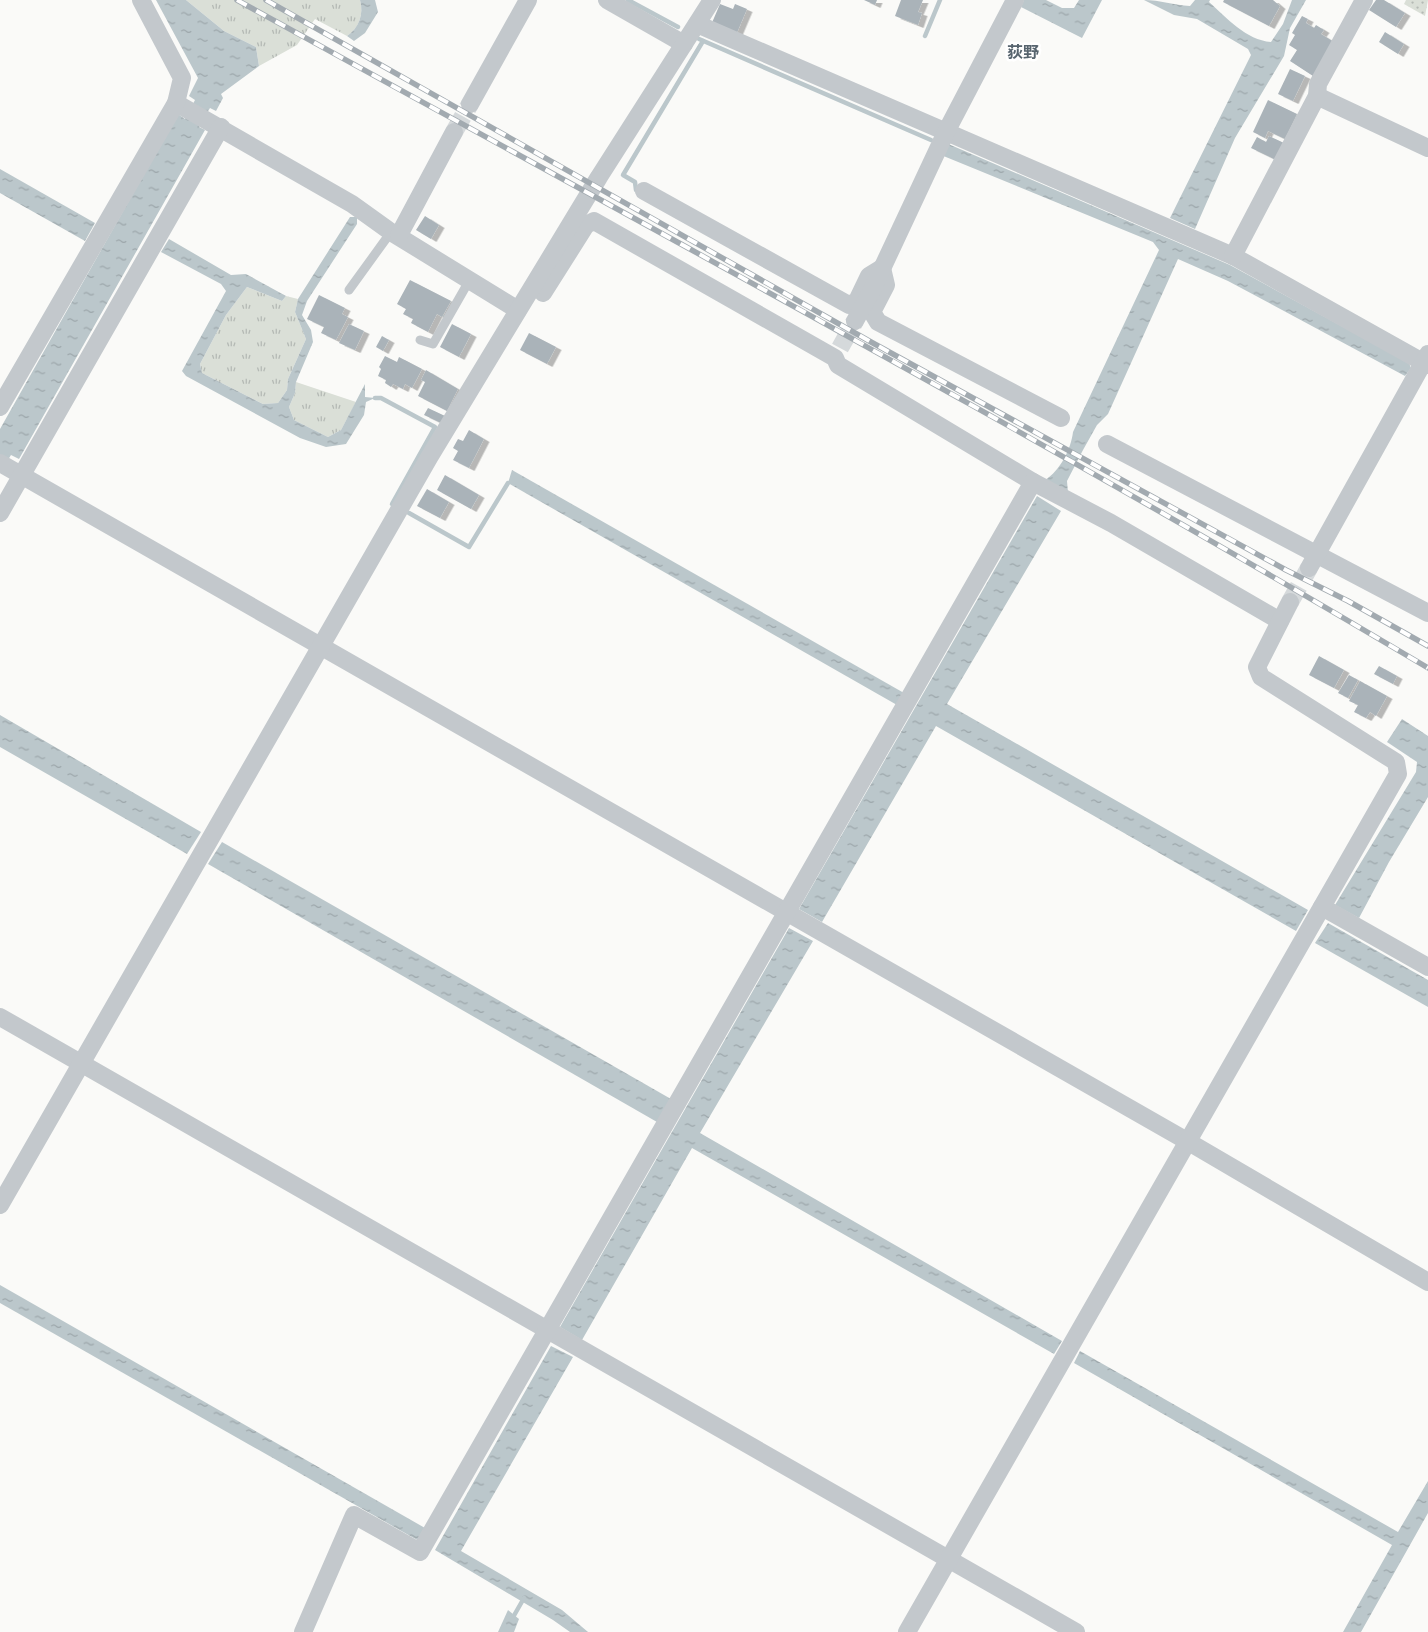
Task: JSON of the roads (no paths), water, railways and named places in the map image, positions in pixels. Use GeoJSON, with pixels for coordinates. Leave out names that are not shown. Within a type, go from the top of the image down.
{"type":"FeatureCollection","features":[{"type":"Feature","properties":{"kind":"street"},"geometry":{"type":"LineString","coordinates":[[0,407],[181,105],[182,78],[141,0]]}},
{"type":"Feature","properties":{"kind":"street"},"geometry":{"type":"LineString","coordinates":[[470,104],[528,0]]}},
{"type":"Feature","properties":{"kind":"street"},"geometry":{"type":"LineString","coordinates":[[607,0],[684,44]]}},
{"type":"Feature","properties":{"kind":"street"},"geometry":{"type":"LineString","coordinates":[[0,1205],[430,456],[527,295],[712,0]]}},
{"type":"Feature","properties":{"kind":"street"},"geometry":{"type":"LineString","coordinates":[[1233,256],[1317,96],[1318,84],[1364,0]]}},
{"type":"Feature","properties":{"kind":"street"},"geometry":{"type":"LineString","coordinates":[[855,321],[946,132],[1012,1]]}},
{"type":"Feature","properties":{"kind":"street"},"geometry":{"type":"LineString","coordinates":[[697,24],[1233,256],[1422,367],[1313,562]]}},
{"type":"Feature","properties":{"kind":"street"},"geometry":{"type":"LineString","coordinates":[[1317,96],[1428,148]]}},
{"type":"Feature","properties":{"kind":"street"},"geometry":{"type":"LineString","coordinates":[[181,105],[352,204],[395,234],[518,310]]}},
{"type":"Feature","properties":{"kind":"street"},"geometry":{"type":"LineString","coordinates":[[0,514],[10,469],[215,124]]}},
{"type":"Feature","properties":{"kind":"street"},"geometry":{"type":"LineString","coordinates":[[395,234],[454,132]]}},
{"type":"Feature","properties":{"kind":"street"},"geometry":{"type":"LineString","coordinates":[[644,191],[849,305],[857,301],[869,276],[882,268]]}},
{"type":"Feature","properties":{"kind":"street"},"geometry":{"type":"LineString","coordinates":[[527,295],[540,298],[586,225],[594,221],[838,353],[838,365],[1046,490],[1111,523],[1280,621]]}},
{"type":"Feature","properties":{"kind":"street"},"geometry":{"type":"LineString","coordinates":[[882,268],[886,285],[872,312],[878,322],[1061,418]]}},
{"type":"Feature","properties":{"kind":"street"},"geometry":{"type":"LineString","coordinates":[[1107,444],[1313,562],[1428,613]]}},
{"type":"Feature","properties":{"kind":"street"},"geometry":{"type":"LineString","coordinates":[[10,469],[786,914],[1187,1141],[1428,1282]]}},
{"type":"Feature","properties":{"kind":"street"},"geometry":{"type":"LineString","coordinates":[[303,1632],[354,1515],[420,1552],[560,1338],[786,914],[1046,490]]}},
{"type":"Feature","properties":{"kind":"street"},"geometry":{"type":"LineString","coordinates":[[907,1632],[1398,774],[1396,762],[1261,677],[1257,666],[1290,602]]}},
{"type":"Feature","properties":{"kind":"street"},"geometry":{"type":"LineString","coordinates":[[1314,921],[1344,920],[1428,967]]}},
{"type":"Feature","properties":{"kind":"street"},"geometry":{"type":"LineString","coordinates":[[0,1017],[1076,1632]]}},
{"type":"Feature","properties":{"kind":"lane"},"geometry":{"type":"LineString","coordinates":[[349,290],[395,234]]}},
{"type":"Feature","properties":{"kind":"lane"},"geometry":{"type":"LineString","coordinates":[[420,340],[434,344],[469,281]]}},
{"type":"Feature","properties":{"kind":"water"},"geometry":{"type":"Polygon","coordinates":[[[156,0],[186,0],[224,31],[256,47],[259,66],[221,94],[223,98],[216,111],[210,108],[199,127],[205,130],[19,459],[11,455],[0,473],[0,429],[178,114],[185,119],[195,100],[189,96],[198,78],[156,0]]]}},
{"type":"Feature","properties":{"kind":"water"},"geometry":{"type":"Polygon","coordinates":[[[360,0],[375,0],[378,12],[365,33],[354,41],[347,36],[355,29],[361,15],[360,0]]]}},
{"type":"Feature","properties":{"kind":"water"},"geometry":{"type":"Polygon","coordinates":[[[1024,0],[1046,0],[1062,8],[1074,8],[1079,0],[1102,0],[1082,38],[1021,7],[1024,0]]]}},
{"type":"Feature","properties":{"kind":"water"},"geometry":{"type":"Polygon","coordinates":[[[1144,0],[1190,6],[1195,0],[1210,0],[1209,2],[1245,33],[1271,42],[1283,24],[1292,0],[1306,0],[1290,28],[1284,56],[1235,138],[1195,229],[1170,218],[1251,55],[1248,49],[1197,19],[1174,15],[1144,0]]]}},
{"type":"Feature","properties":{"kind":"water"},"geometry":{"type":"Polygon","coordinates":[[[946,143],[1230,265],[1409,363],[1411,368],[1405,376],[1228,281],[1178,259],[1108,414],[1097,425],[1067,481],[1068,493],[1045,480],[1060,465],[1067,452],[1073,432],[1159,250],[1153,242],[941,155],[946,143]]]}},
{"type":"Feature","properties":{"kind":"water"},"geometry":{"type":"Polygon","coordinates":[[[0,169],[95,223],[85,241],[0,193],[0,169]]]}},
{"type":"Feature","properties":{"kind":"water"},"geometry":{"type":"Polygon","coordinates":[[[350,217],[357,217],[357,224],[307,301],[302,315],[311,330],[313,342],[296,382],[295,393],[289,407],[294,420],[328,437],[341,430],[365,384],[365,397],[375,398],[366,402],[364,415],[346,444],[326,447],[300,438],[186,376],[182,371],[226,291],[221,284],[161,252],[169,239],[231,275],[246,274],[286,296],[282,301],[247,287],[226,315],[200,364],[202,373],[263,404],[278,403],[287,390],[288,379],[306,339],[295,312],[298,299],[350,217]]]}},
{"type":"Feature","properties":{"kind":"water"},"geometry":{"type":"Polygon","coordinates":[[[512,470],[904,693],[897,705],[508,483],[512,470]]]}},
{"type":"Feature","properties":{"kind":"water"},"geometry":{"type":"Polygon","coordinates":[[[1037,496],[1061,511],[947,704],[1308,910],[1296,931],[936,726],[822,922],[799,909],[1037,496]]]}},
{"type":"Feature","properties":{"kind":"water"},"geometry":{"type":"Polygon","coordinates":[[[0,715],[201,832],[187,854],[0,747],[0,715]]]}},
{"type":"Feature","properties":{"kind":"water"},"geometry":{"type":"Polygon","coordinates":[[[1402,719],[1428,736],[1428,797],[1389,862],[1359,918],[1335,905],[1416,772],[1417,762],[1387,742],[1402,719]]]}},
{"type":"Feature","properties":{"kind":"water"},"geometry":{"type":"Polygon","coordinates":[[[222,842],[671,1099],[657,1122],[208,864],[222,842]]]}},
{"type":"Feature","properties":{"kind":"water"},"geometry":{"type":"Polygon","coordinates":[[[1328,923],[1428,980],[1428,1007],[1315,943],[1328,923]]]}},
{"type":"Feature","properties":{"kind":"water"},"geometry":{"type":"Polygon","coordinates":[[[789,928],[813,941],[700,1133],[1062,1341],[1054,1354],[692,1148],[582,1340],[560,1327],[789,928]]]}},
{"type":"Feature","properties":{"kind":"water"},"geometry":{"type":"Polygon","coordinates":[[[0,1285],[425,1528],[419,1541],[0,1303],[0,1285]]]}},
{"type":"Feature","properties":{"kind":"water"},"geometry":{"type":"Polygon","coordinates":[[[551,1346],[573,1357],[461,1551],[562,1610],[588,1632],[570,1632],[435,1550],[551,1346]]]}},
{"type":"Feature","properties":{"kind":"water"},"geometry":{"type":"Polygon","coordinates":[[[1080,1351],[1398,1532],[1428,1481],[1428,1513],[1361,1632],[1343,1632],[1392,1545],[1074,1363],[1080,1351]]]}},
{"type":"Feature","properties":{"kind":"water"},"geometry":{"type":"Polygon","coordinates":[[[508,1610],[519,1619],[514,1632],[498,1632],[508,1610]]]}},
{"type":"Feature","properties":{"kind":"waterway"},"geometry":{"type":"LineString","coordinates":[[628,0],[678,27]]}},
{"type":"Feature","properties":{"kind":"waterway"},"geometry":{"type":"LineString","coordinates":[[925,36],[940,0]]}},
{"type":"Feature","properties":{"kind":"waterway"},"geometry":{"type":"LineString","coordinates":[[699,39],[931,140]]}},
{"type":"Feature","properties":{"kind":"waterway"},"geometry":{"type":"LineString","coordinates":[[636,190],[635,182],[623,175],[703,41]]}},
{"type":"Feature","properties":{"kind":"waterway"},"geometry":{"type":"LineString","coordinates":[[375,398],[381,398],[435,427],[392,504]]}},
{"type":"Feature","properties":{"kind":"waterway"},"geometry":{"type":"LineString","coordinates":[[409,513],[469,547],[508,483]]}},
{"type":"Feature","properties":{"kind":"waterway"},"geometry":{"type":"LineString","coordinates":[[512,1619],[524,1598]]}},
{"type":"Feature","properties":{"kind":"tunnel"},"geometry":{"type":"LineString","coordinates":[[454,132],[470,104]]}},
{"type":"Feature","properties":{"kind":"tunnel"},"geometry":{"type":"LineString","coordinates":[[840,348],[855,321]]}},
{"type":"Feature","properties":{"kind":"tunnel"},"geometry":{"type":"LineString","coordinates":[[1290,602],[1309,568]]}},
{"type":"Feature","properties":{"kind":"railway"},"geometry":{"type":"LineString","coordinates":[[237,0],[984,412],[1281,581],[1428,668]]}},
{"type":"Feature","properties":{"kind":"railway"},"geometry":{"type":"LineString","coordinates":[[266,0],[871,342],[1428,646]]}},
{"type":"Feature","properties":{"kind":"district","name":"荻野"},"geometry":{"type":"Point","coordinates":[1023,52]}}]}
